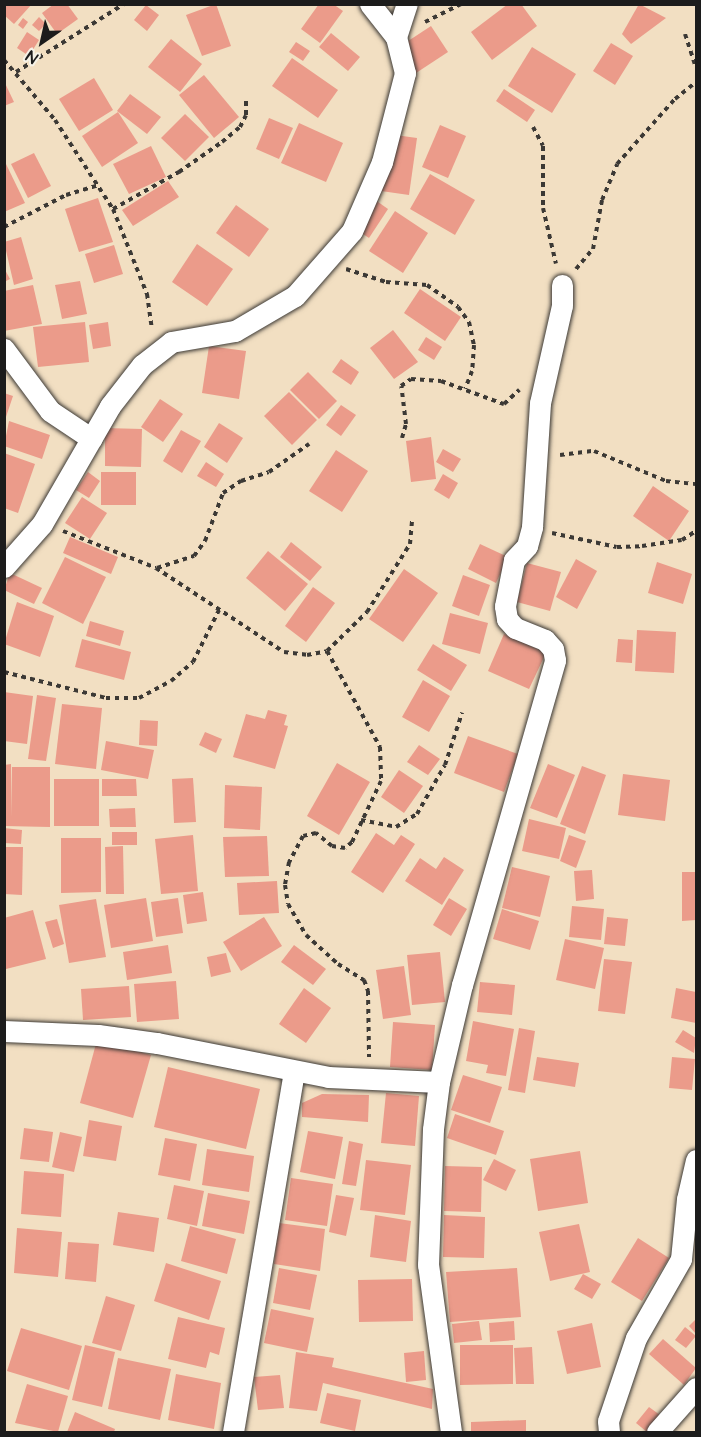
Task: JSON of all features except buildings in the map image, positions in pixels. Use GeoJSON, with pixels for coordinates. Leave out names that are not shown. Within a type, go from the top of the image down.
{"type":"FeatureCollection","features":[{"type":"Feature","properties":{"kind":"street"},"geometry":{"type":"LineString","coordinates":[[370,4],[400,45]]}},
{"type":"Feature","properties":{"kind":"street"},"geometry":{"type":"LineString","coordinates":[[4,567],[42,524],[110,406],[142,365],[171,342],[185,337],[235,331],[295,296],[352,231],[358,212],[371,192],[405,73],[400,45],[407,4]]}},
{"type":"Feature","properties":{"kind":"street"},"geometry":{"type":"LineString","coordinates":[[451,1432],[428,1265],[433,1129],[439,1082],[465,973],[555,660],[553,649],[545,640],[515,628],[507,618],[505,606],[514,560],[527,546],[532,527],[540,403],[562,305],[562,285]]}},
{"type":"Feature","properties":{"kind":"street"},"geometry":{"type":"LineString","coordinates":[[4,349],[50,411],[92,440]]}},
{"type":"Feature","properties":{"kind":"street"},"geometry":{"type":"LineString","coordinates":[[4,1031],[98,1035],[157,1042],[294,1071],[369,1079],[439,1082]]}},
{"type":"Feature","properties":{"kind":"street"},"geometry":{"type":"LineString","coordinates":[[233,1432],[294,1071]]}},
{"type":"Feature","properties":{"kind":"street"},"geometry":{"type":"LineString","coordinates":[[609,1432],[611,1410],[636,1338],[681,1259],[687,1199],[696,1160]]}},
{"type":"Feature","properties":{"kind":"street"},"geometry":{"type":"LineString","coordinates":[[657,1432],[696,1388]]}},
{"type":"Feature","properties":{"kind":"path"},"geometry":{"type":"LineString","coordinates":[[16,72],[124,4]]}},
{"type":"Feature","properties":{"kind":"path"},"geometry":{"type":"LineString","coordinates":[[400,45],[416,26],[461,4]]}},
{"type":"Feature","properties":{"kind":"path"},"geometry":{"type":"LineString","coordinates":[[685,34],[696,68]]}},
{"type":"Feature","properties":{"kind":"path"},"geometry":{"type":"LineString","coordinates":[[4,60],[16,72],[98,185],[112,209],[147,294],[157,354]]}},
{"type":"Feature","properties":{"kind":"path"},"geometry":{"type":"LineString","coordinates":[[562,285],[593,249],[602,200],[617,164],[675,99],[696,82]]}},
{"type":"Feature","properties":{"kind":"path"},"geometry":{"type":"LineString","coordinates":[[112,209],[179,172],[222,142],[240,127],[246,115],[246,100]]}},
{"type":"Feature","properties":{"kind":"path"},"geometry":{"type":"LineString","coordinates":[[533,127],[543,146],[543,208],[562,285]]}},
{"type":"Feature","properties":{"kind":"path"},"geometry":{"type":"LineString","coordinates":[[4,226],[66,195],[98,185]]}},
{"type":"Feature","properties":{"kind":"path"},"geometry":{"type":"LineString","coordinates":[[315,272],[331,264],[366,278],[386,282],[418,282],[436,290],[470,322],[474,345],[472,371],[465,388]]}},
{"type":"Feature","properties":{"kind":"path"},"geometry":{"type":"LineString","coordinates":[[402,438],[406,424],[401,386],[426,378],[465,388],[504,404],[548,365]]}},
{"type":"Feature","properties":{"kind":"path"},"geometry":{"type":"LineString","coordinates":[[156,568],[194,556],[205,541],[223,493],[242,481],[269,472],[309,444]]}},
{"type":"Feature","properties":{"kind":"path"},"geometry":{"type":"LineString","coordinates":[[553,454],[594,451],[666,482],[696,484]]}},
{"type":"Feature","properties":{"kind":"path"},"geometry":{"type":"LineString","coordinates":[[42,524],[156,568],[284,652],[307,655],[327,651],[380,593],[410,544],[412,519]]}},
{"type":"Feature","properties":{"kind":"path"},"geometry":{"type":"LineString","coordinates":[[532,527],[617,547],[682,540],[696,531]]}},
{"type":"Feature","properties":{"kind":"path"},"geometry":{"type":"LineString","coordinates":[[4,672],[106,698],[139,698],[171,681],[193,662],[219,610]]}},
{"type":"Feature","properties":{"kind":"path"},"geometry":{"type":"LineString","coordinates":[[327,651],[380,747],[381,781],[345,848],[332,846],[316,833],[303,836],[289,862],[285,885],[288,904],[306,935],[338,964],[364,980],[368,991],[369,1079]]}},
{"type":"Feature","properties":{"kind":"path"},"geometry":{"type":"LineString","coordinates":[[361,820],[396,827],[417,814],[445,765],[462,713]]}}]}
